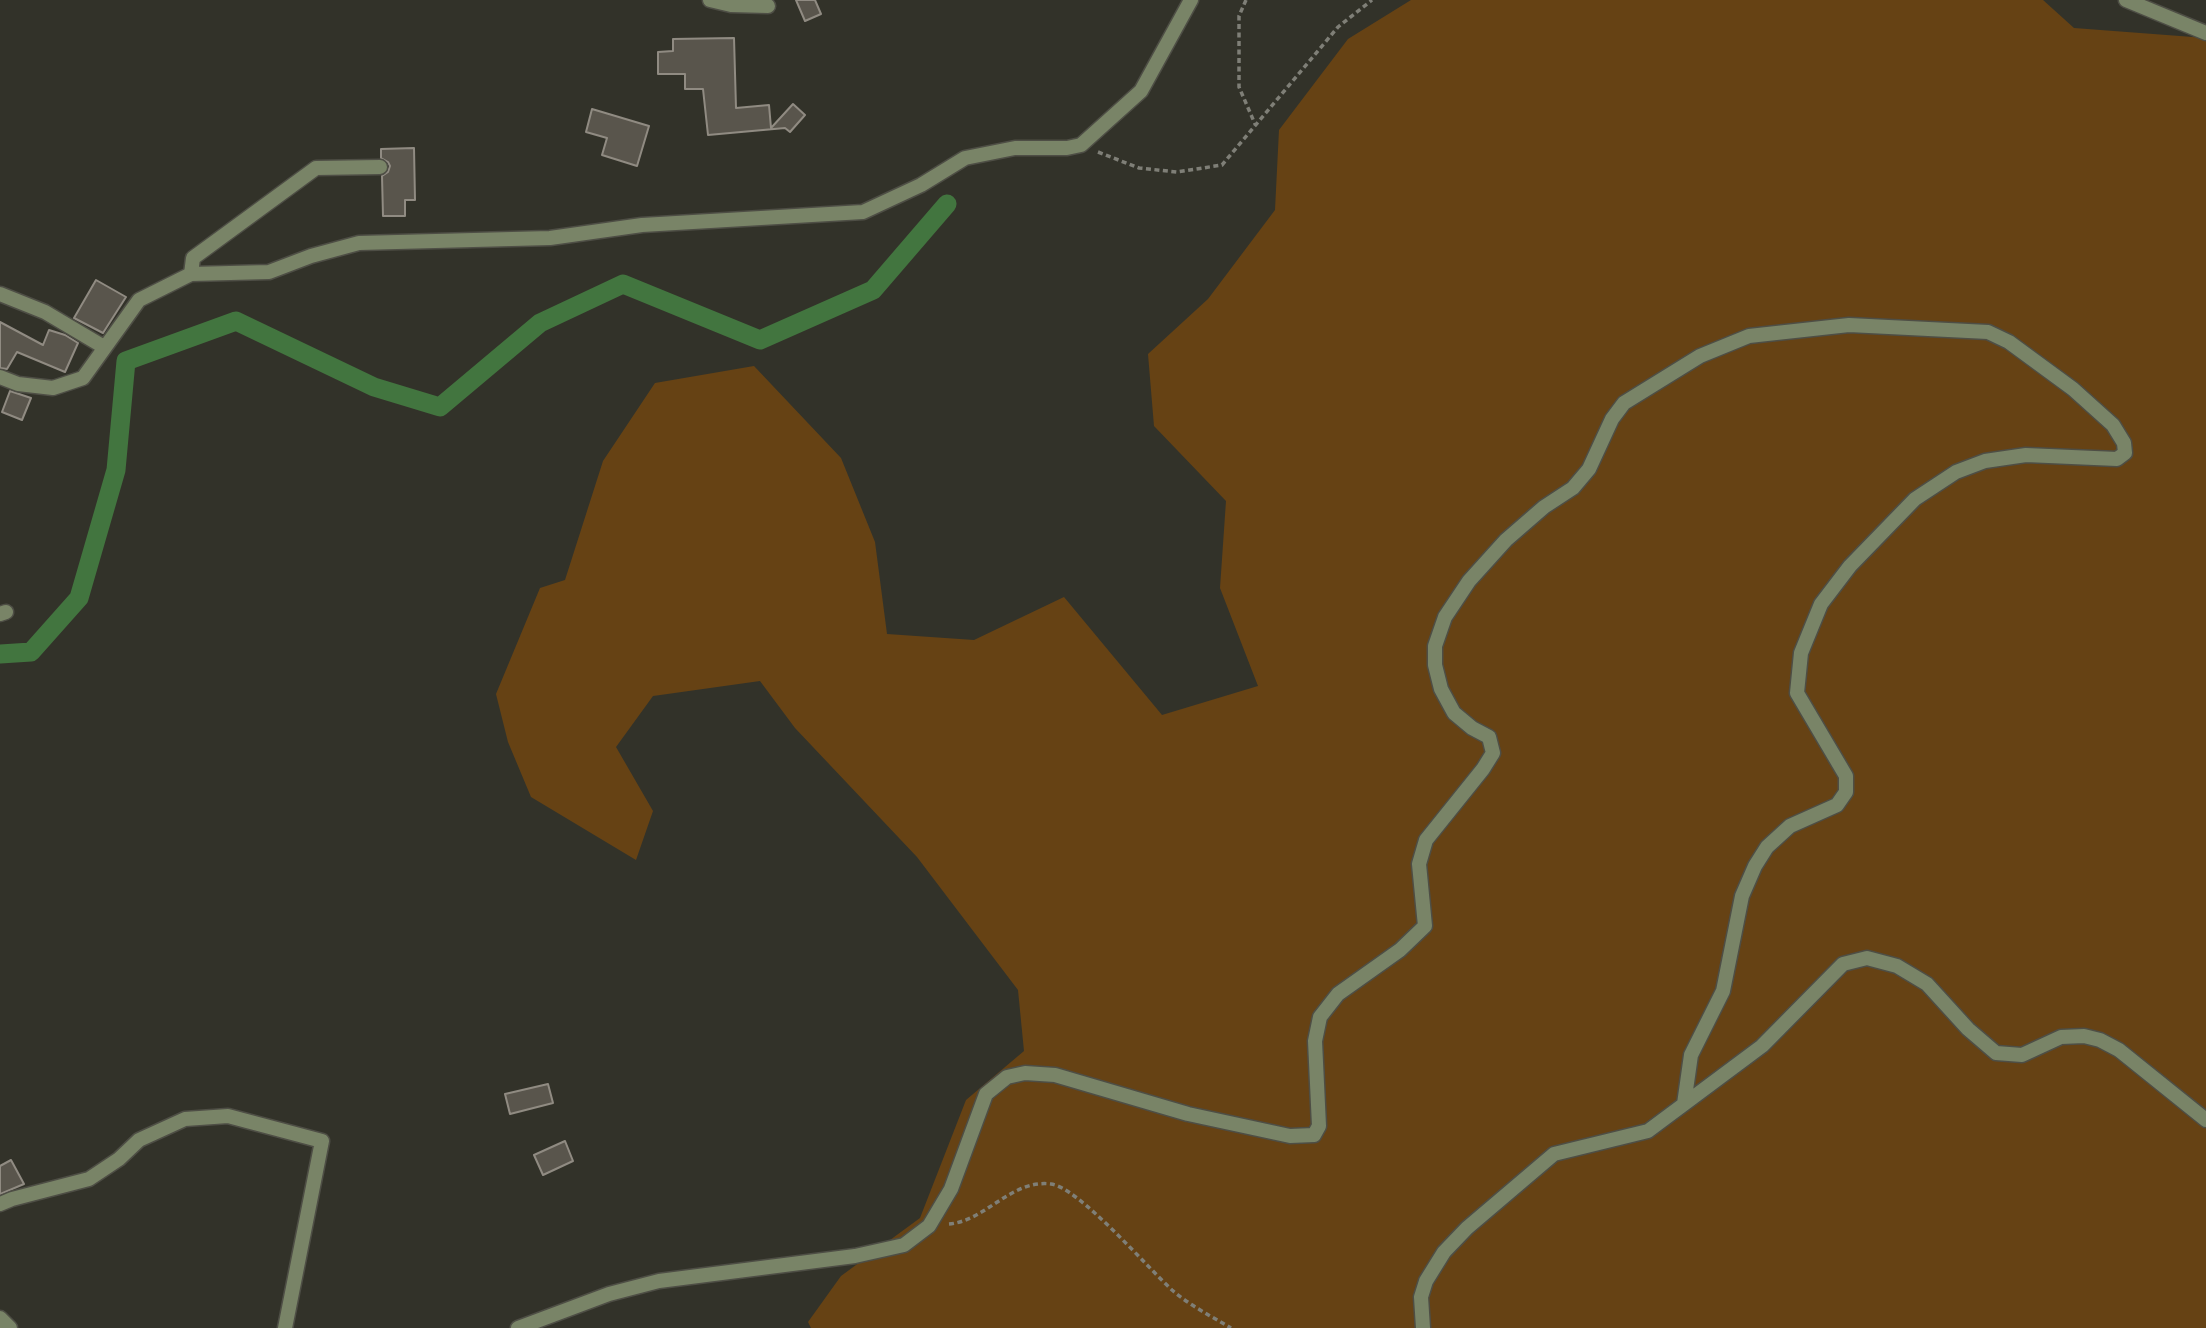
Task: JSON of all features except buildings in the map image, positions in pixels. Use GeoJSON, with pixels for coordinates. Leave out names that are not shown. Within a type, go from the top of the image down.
{"type":"FeatureCollection","features":[{"type":"Feature","properties":{"kind":"street"},"geometry":{"type":"LineString","coordinates":[[710,0],[731,5],[768,6]]}},
{"type":"Feature","properties":{"kind":"street"},"geometry":{"type":"LineString","coordinates":[[0,377],[18,384],[53,388],[83,378],[139,300],[191,274],[269,272],[359,243],[550,237],[642,225],[863,212],[921,185],[965,158],[1015,148],[1068,148],[1081,145],[1141,91],[1191,0]]}},
{"type":"Feature","properties":{"kind":"street"},"geometry":{"type":"LineString","coordinates":[[2126,0],[2206,33]]}},
{"type":"Feature","properties":{"kind":"street"},"geometry":{"type":"LineString","coordinates":[[191,274],[193,258],[316,167],[380,167]]}},
{"type":"Feature","properties":{"kind":"street"},"geometry":{"type":"LineString","coordinates":[[0,295],[45,312],[104,346]]}},
{"type":"Feature","properties":{"kind":"street"},"geometry":{"type":"LineString","coordinates":[[518,1328],[609,1294],[659,1281],[855,1256],[904,1245],[929,1226],[951,1189],[986,1094],[1007,1077],[1025,1073],[1055,1075],[1188,1114],[1290,1136],[1314,1135],[1319,1126],[1315,1041],[1320,1017],[1338,994],[1400,950],[1425,926],[1419,864],[1426,840],[1493,753],[1489,737],[1472,728],[1454,713],[1441,689],[1435,665],[1435,646],[1445,617],[1469,581],[1506,540],[1544,507],[1573,488],[1589,469],[1612,419],[1624,402],[1700,356],[1749,336],[1849,325],[1988,332],[2009,342],[2073,388],[2113,425],[2124,443],[2125,453],[2116,459],[2026,455],[1985,461],[1956,472],[1915,499],[1850,566],[1821,604],[1801,653],[1797,693],[1846,776],[1846,792],[1837,805],[1790,826],[1767,848],[1755,866],[1742,897],[1723,991],[1692,1055],[1684,1104]]}},
{"type":"Feature","properties":{"kind":"street"},"geometry":{"type":"LineString","coordinates":[[1423,1328],[1421,1297],[1426,1281],[1444,1252],[1476,1220],[1554,1154],[1648,1131],[1762,1046],[1843,964],[1867,958],[1897,965],[1927,984],[1968,1029],[1996,1053],[2022,1055],[2061,1037],[2084,1036],[2100,1040],[2119,1050],[2206,1120]]}},
{"type":"Feature","properties":{"kind":"street"},"geometry":{"type":"LineString","coordinates":[[0,1204],[89,1179],[119,1159],[139,1140],[185,1119],[228,1116],[322,1141],[285,1328]]}},
{"type":"Feature","properties":{"kind":"street"},"geometry":{"type":"LineString","coordinates":[[0,1318],[10,1328]]}},
{"type":"Feature","properties":{"kind":"path"},"geometry":{"type":"LineString","coordinates":[[1246,0],[1239,16],[1239,87],[1255,124]]}},
{"type":"Feature","properties":{"kind":"path"},"geometry":{"type":"LineString","coordinates":[[1081,145],[1139,167],[1177,172],[1222,165],[1338,27],[1372,0]]}},
{"type":"Feature","properties":{"kind":"path"},"geometry":{"type":"LineString","coordinates":[[929,1226],[963,1223],[1020,1187],[1053,1184],[1080,1199],[1174,1292],[1230,1328]]}},
{"type":"Feature","properties":{"kind":"shaded area"},"geometry":{"type":"Polygon","coordinates":[[[1411,0],[2043,0],[2074,28],[2206,38],[2206,1328],[811,1328],[808,1322],[841,1276],[920,1218],[966,1100],[1024,1051],[1018,990],[917,857],[795,728],[760,681],[653,696],[616,747],[653,811],[636,860],[531,797],[508,742],[496,694],[540,588],[565,580],[603,461],[655,383],[754,366],[841,458],[875,542],[887,634],[974,640],[1064,597],[1162,715],[1258,686],[1220,588],[1226,501],[1154,426],[1148,354],[1208,299],[1275,210],[1279,130],[1348,39],[1411,0]]]}},
{"type":"Feature","properties":{"kind":"waterway"},"geometry":{"type":"LineString","coordinates":[[0,654],[31,652],[79,598],[116,470],[126,361],[236,321],[374,387],[440,407],[540,323],[623,284],[760,340],[873,290],[947,204]]}}]}
